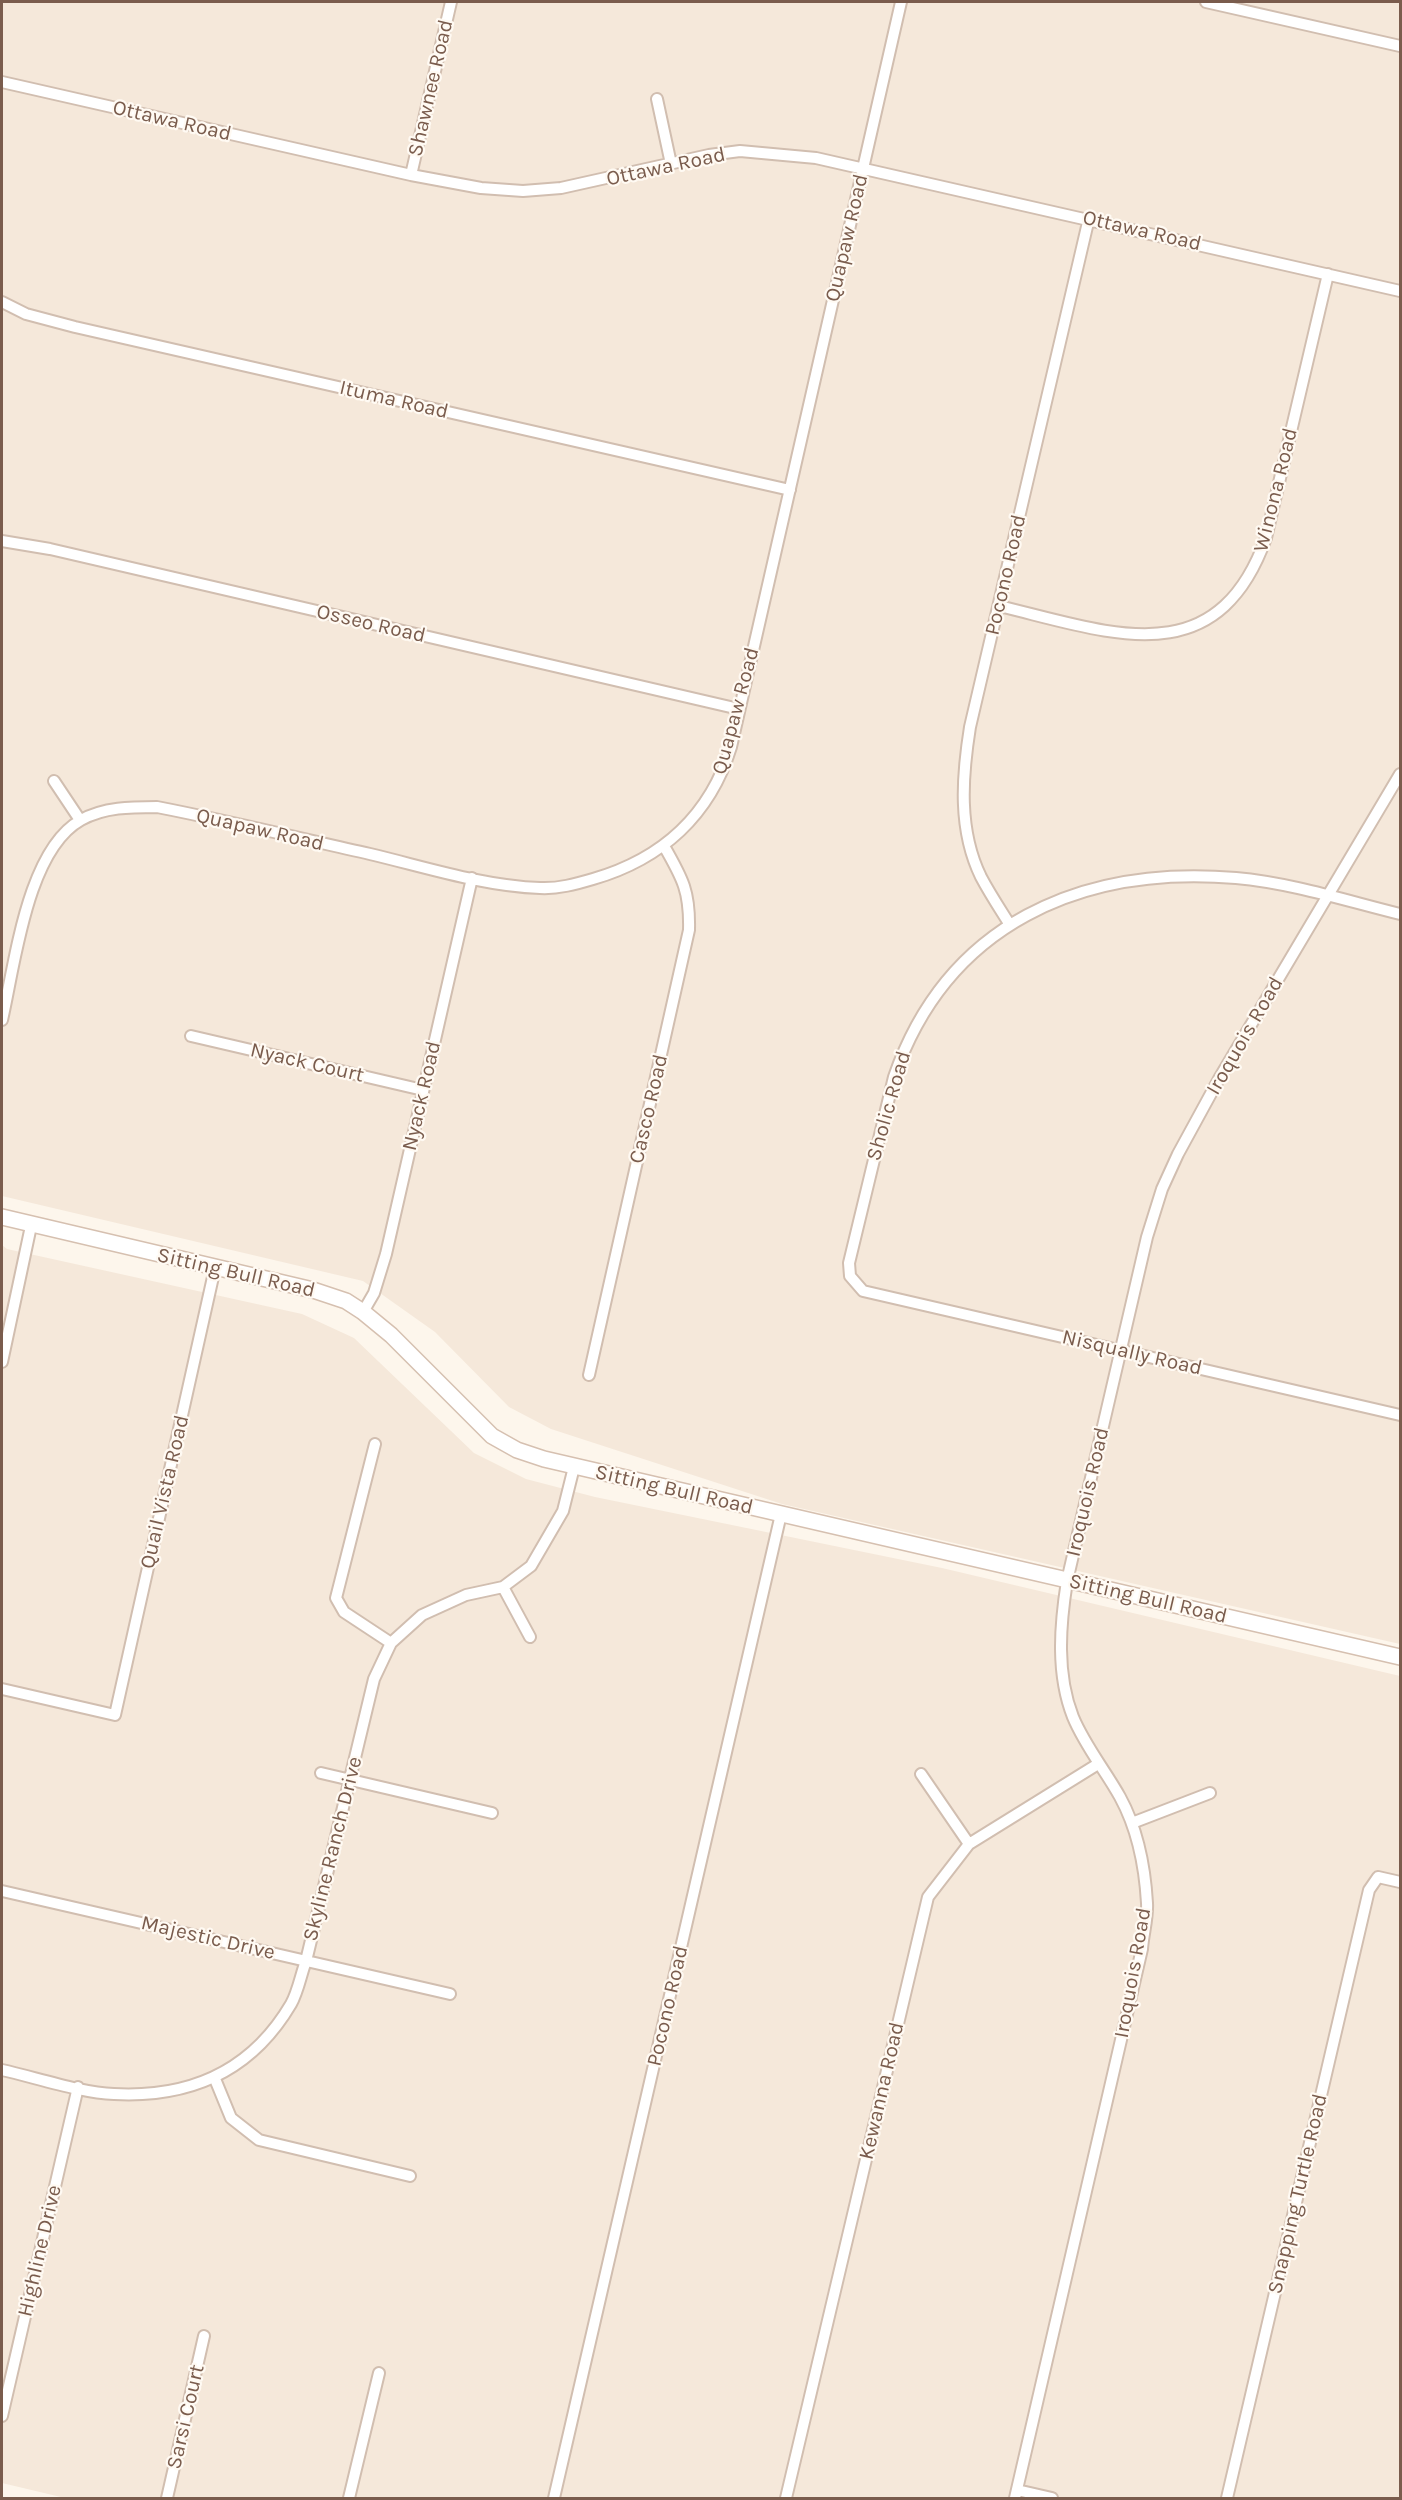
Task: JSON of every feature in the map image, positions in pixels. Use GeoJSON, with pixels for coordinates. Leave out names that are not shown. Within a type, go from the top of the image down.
{"type":"FeatureCollection","features":[{"type":"Feature","properties":{"kind":"street","name":"Shawnee Road"},"geometry":{"type":"LineString","coordinates":[[411,175],[451,2]]}},
{"type":"Feature","properties":{"kind":"street","name":"Quapaw Road"},"geometry":{"type":"LineString","coordinates":[[2,1020],[4,995],[40,868],[59,838],[80,820],[106,810],[157,807],[472,878],[541,888],[575,885],[637,864],[664,846],[707,800],[722,774],[739,709],[901,2]]}},
{"type":"Feature","properties":{"kind":"street"},"geometry":{"type":"LineString","coordinates":[[1206,2],[1401,46]]}},
{"type":"Feature","properties":{"kind":"street","name":"Ottawa Road"},"geometry":{"type":"LineString","coordinates":[[2,82],[411,175],[481,188],[523,191],[561,188],[740,151],[780,153],[863,168],[1089,218],[1401,291]]}},
{"type":"Feature","properties":{"kind":"street"},"geometry":{"type":"LineString","coordinates":[[657,99],[670,164]]}},
{"type":"Feature","properties":{"kind":"street","name":"Pocono Road"},"geometry":{"type":"LineString","coordinates":[[1010,925],[981,876],[968,837],[963,806],[964,764],[970,727],[1089,218]]}},
{"type":"Feature","properties":{"kind":"street","name":"Winona Road"},"geometry":{"type":"LineString","coordinates":[[999,606],[1106,631],[1142,636],[1183,629],[1206,620],[1244,587],[1266,538],[1328,274]]}},
{"type":"Feature","properties":{"kind":"street","name":"Ituma Road"},"geometry":{"type":"LineString","coordinates":[[2,302],[26,314],[75,327],[789,490]]}},
{"type":"Feature","properties":{"kind":"street","name":"Osseo Road"},"geometry":{"type":"LineString","coordinates":[[2,542],[50,549],[739,709]]}},
{"type":"Feature","properties":{"kind":"street","name":"Iroquois Road"},"geometry":{"type":"LineString","coordinates":[[1016,2494],[1142,1949],[1147,1904],[1141,1857],[1132,1823],[1120,1796],[1098,1764],[1073,1717],[1064,1682],[1062,1613],[1067,1581],[1147,1237],[1162,1189],[1178,1154],[1226,1066],[1401,774]]}},
{"type":"Feature","properties":{"kind":"street"},"geometry":{"type":"LineString","coordinates":[[54,781],[80,820]]}},
{"type":"Feature","properties":{"kind":"street","name":"Casco Road"},"geometry":{"type":"LineString","coordinates":[[589,1375],[689,930],[690,903],[682,876],[664,846]]}},
{"type":"Feature","properties":{"kind":"street","name":"Nyack Road"},"geometry":{"type":"LineString","coordinates":[[363,1312],[374,1293],[386,1254],[472,878]]}},
{"type":"Feature","properties":{"kind":"street","name":"Sholic Road"},"geometry":{"type":"LineString","coordinates":[[863,1291],[850,1276],[849,1263],[894,1077],[903,1052],[936,993],[972,954],[1010,925],[1044,906],[1078,892],[1148,879],[1237,879],[1328,896],[1401,914]]}},
{"type":"Feature","properties":{"kind":"street","name":"Nyack Court"},"geometry":{"type":"LineString","coordinates":[[191,1036],[423,1090]]}},
{"type":"Feature","properties":{"kind":"street","name":"Sitting Bull Road"},"geometry":{"type":"LineString","coordinates":[[2,1217],[31,1226],[318,1292],[346,1301],[391,1335],[492,1436],[524,1453],[574,1467],[1401,1657]]}},
{"type":"Feature","properties":{"kind":"street"},"geometry":{"type":"LineString","coordinates":[[2,1362],[31,1226]]}},
{"type":"Feature","properties":{"kind":"street","name":"Quail Vista Road"},"geometry":{"type":"LineString","coordinates":[[2,1689],[114,1715],[215,1268]]}},
{"type":"Feature","properties":{"kind":"street","name":"Nisqually Road"},"geometry":{"type":"LineString","coordinates":[[863,1291],[1401,1415]]}},
{"type":"Feature","properties":{"kind":"street"},"geometry":{"type":"LineString","coordinates":[[375,1444],[336,1598],[344,1612],[391,1643]]}},
{"type":"Feature","properties":{"kind":"street","name":"Skyline Ranch Drive"},"geometry":{"type":"LineString","coordinates":[[2,2070],[111,2094],[158,2094],[215,2079],[253,2052],[291,2003],[306,1961],[374,1679],[391,1643],[422,1616],[466,1595],[503,1587],[531,1566],[563,1511],[574,1467]]}},
{"type":"Feature","properties":{"kind":"street","name":"Pocono Road"},"geometry":{"type":"LineString","coordinates":[[554,2499],[781,1514]]}},
{"type":"Feature","properties":{"kind":"street"},"geometry":{"type":"LineString","coordinates":[[503,1587],[530,1637]]}},
{"type":"Feature","properties":{"kind":"street","name":"Kewanna Road"},"geometry":{"type":"LineString","coordinates":[[786,2499],[928,1897],[969,1844],[1098,1764]]}},
{"type":"Feature","properties":{"kind":"street"},"geometry":{"type":"LineString","coordinates":[[321,1773],[492,1813]]}},
{"type":"Feature","properties":{"kind":"street"},"geometry":{"type":"LineString","coordinates":[[921,1774],[969,1844]]}},
{"type":"Feature","properties":{"kind":"street"},"geometry":{"type":"LineString","coordinates":[[1132,1823],[1210,1793]]}},
{"type":"Feature","properties":{"kind":"street","name":"Snapping Turtle Road"},"geometry":{"type":"LineString","coordinates":[[1227,2499],[1369,1890],[1378,1877],[1401,1882]]}},
{"type":"Feature","properties":{"kind":"street","name":"Majestic Drive"},"geometry":{"type":"LineString","coordinates":[[2,1891],[450,1994]]}},
{"type":"Feature","properties":{"kind":"street"},"geometry":{"type":"LineString","coordinates":[[215,2079],[231,2118],[260,2140],[410,2176]]}},
{"type":"Feature","properties":{"kind":"street","name":"Highline Drive"},"geometry":{"type":"LineString","coordinates":[[2,2416],[78,2087]]}},
{"type":"Feature","properties":{"kind":"street","name":"Sarsi Court"},"geometry":{"type":"LineString","coordinates":[[167,2499],[204,2336]]}},
{"type":"Feature","properties":{"kind":"street"},"geometry":{"type":"LineString","coordinates":[[349,2499],[379,2373]]}},
{"type":"Feature","properties":{"kind":"street"},"geometry":{"type":"LineString","coordinates":[[1016,2494],[1052,2499]]}},
{"type":"Feature","properties":{"kind":"shaded area"},"geometry":{"type":"Polygon","coordinates":[[[2,2],[1400,2],[1400,1644],[782,1504],[551,1429],[509,1407],[435,1332],[363,1281],[2,1196],[2,2]]]}},
{"type":"Feature","properties":{"kind":"shaded area"},"geometry":{"type":"Polygon","coordinates":[[[2,1245],[7,1249],[302,1314],[354,1338],[474,1453],[526,1479],[595,1497],[942,1568],[1400,1676],[1400,2498],[65,2498],[2,2483],[2,1245]]]}}]}
